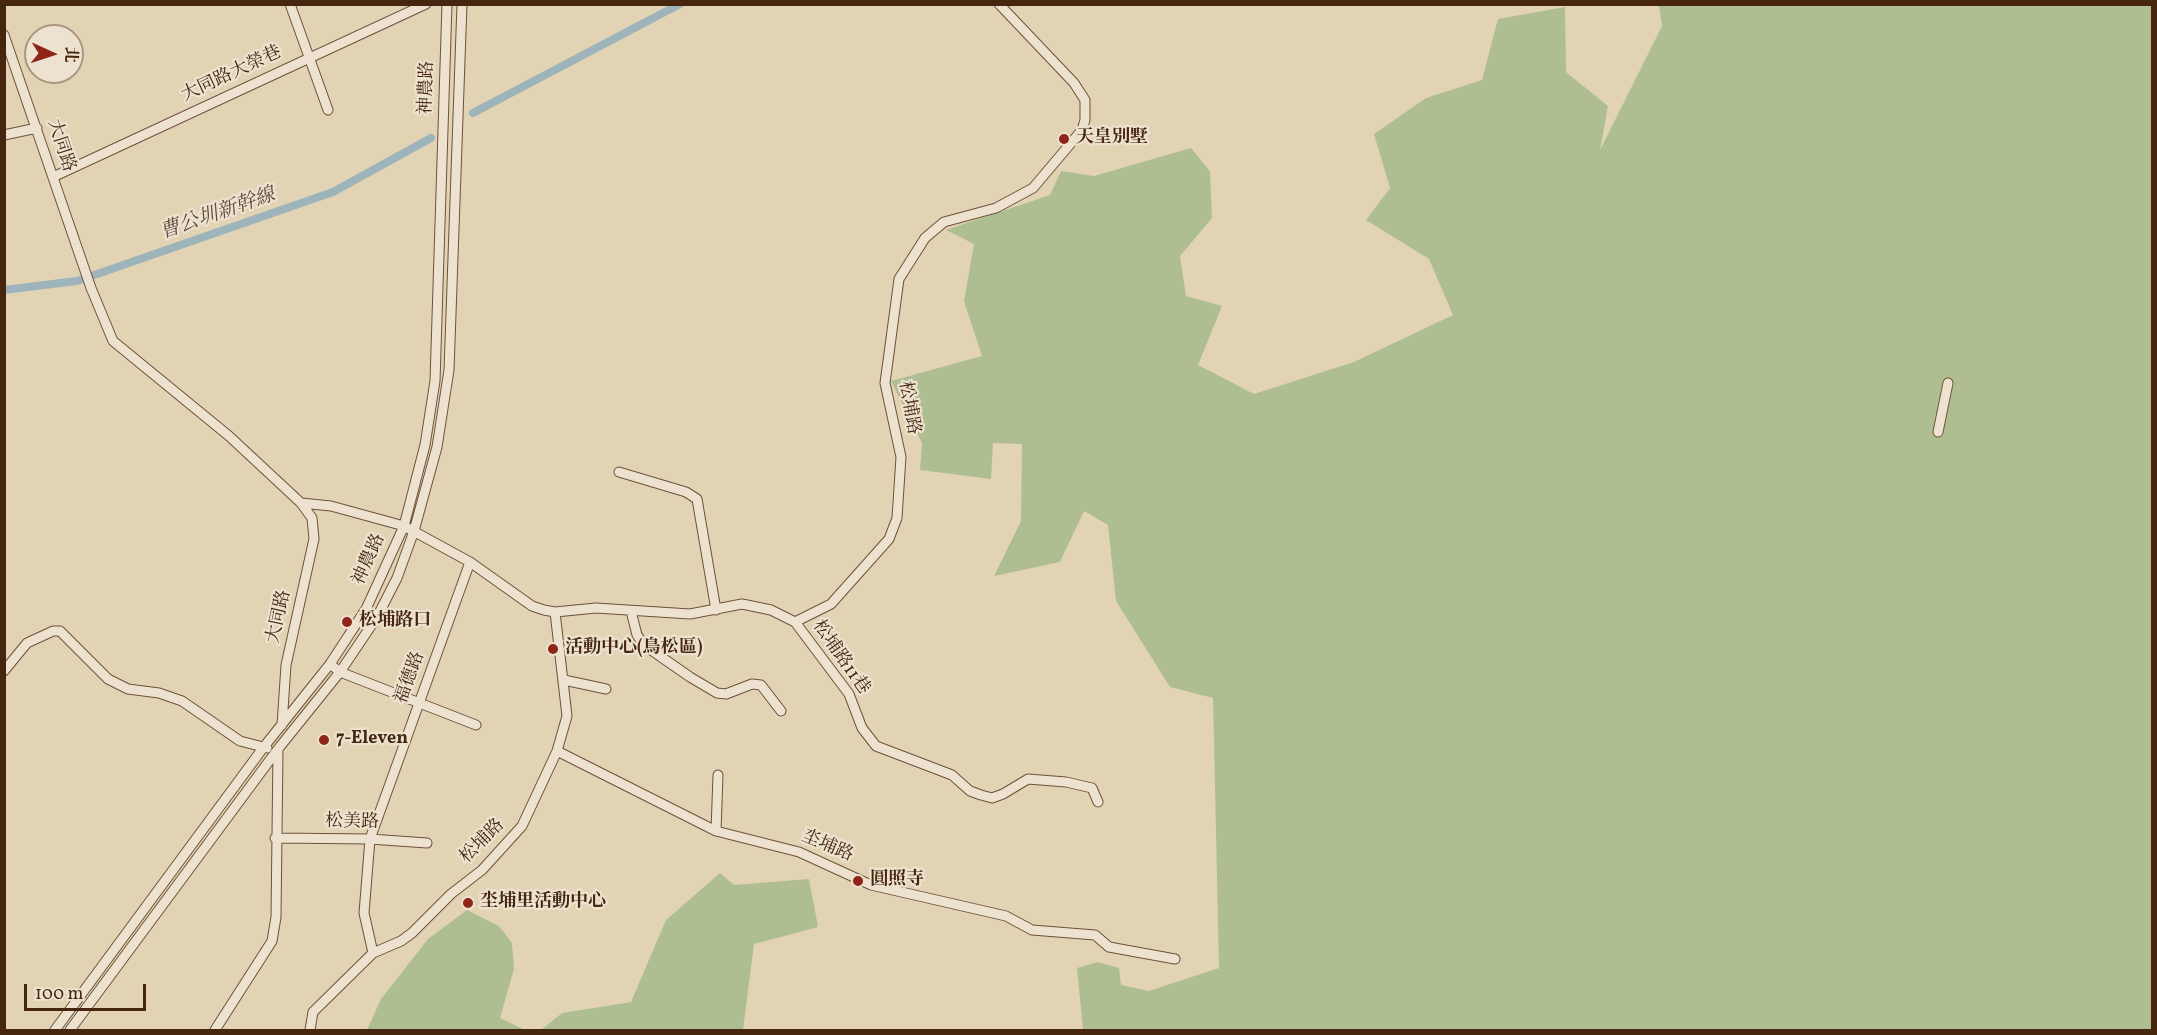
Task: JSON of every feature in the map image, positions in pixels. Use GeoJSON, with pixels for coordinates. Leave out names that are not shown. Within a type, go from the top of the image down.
{"type":"FeatureCollection","features":[{"type":"Feature","properties":{"kind":"street"},"geometry":{"type":"LineString","coordinates":[[290,4],[328,110]]}},
{"type":"Feature","properties":{"kind":"street","name":"大同路大榮巷"},"geometry":{"type":"LineString","coordinates":[[53,177],[426,4]]}},
{"type":"Feature","properties":{"kind":"street","name":"神農路"},"geometry":{"type":"LineString","coordinates":[[55,1030],[263,748],[330,664],[366,609],[404,526],[425,445],[435,381],[447,4]]}},
{"type":"Feature","properties":{"kind":"street","name":"神農路"},"geometry":{"type":"LineString","coordinates":[[70,1030],[278,749],[340,672],[377,618],[397,578],[414,531],[437,447],[449,370],[462,4]]}},
{"type":"Feature","properties":{"kind":"street","name":"松埔路"},"geometry":{"type":"LineString","coordinates":[[795,622],[831,604],[889,539],[894,528],[901,457],[885,382],[897,286],[904,270],[925,238],[944,222],[996,208],[1033,188],[1082,130],[1085,120],[1084,100],[1074,83],[999,4]]}},
{"type":"Feature","properties":{"kind":"street","name":"大同路"},"geometry":{"type":"LineString","coordinates":[[4,35],[91,288],[113,341],[230,436],[301,503],[312,518],[315,539],[286,665],[278,749],[275,838],[276,916],[272,941],[215,1030]]}},
{"type":"Feature","properties":{"kind":"street"},"geometry":{"type":"LineString","coordinates":[[4,135],[37,128]]}},
{"type":"Feature","properties":{"kind":"street"},"geometry":{"type":"LineString","coordinates":[[1938,432],[1948,383]]}},
{"type":"Feature","properties":{"kind":"street"},"geometry":{"type":"LineString","coordinates":[[620,472],[686,492],[697,499],[716,610]]}},
{"type":"Feature","properties":{"kind":"street"},"geometry":{"type":"LineString","coordinates":[[301,503],[331,506],[404,526],[470,562],[532,606],[555,612],[596,609],[690,614],[742,604],[758,605],[795,622]]}},
{"type":"Feature","properties":{"kind":"street","name":"福德路"},"geometry":{"type":"LineString","coordinates":[[373,953],[364,913],[370,838],[470,562]]}},
{"type":"Feature","properties":{"kind":"street"},"geometry":{"type":"LineString","coordinates":[[631,611],[637,635],[644,645],[681,672],[717,693],[726,694],[752,684],[761,685],[781,711]]}},
{"type":"Feature","properties":{"kind":"street","name":"松埔路"},"geometry":{"type":"LineString","coordinates":[[310,1030],[313,1012],[373,953],[407,937],[451,894],[490,862],[522,826],[557,751],[567,716],[555,612]]}},
{"type":"Feature","properties":{"kind":"street","name":"松埔路11巷"},"geometry":{"type":"LineString","coordinates":[[795,622],[849,694],[862,728],[876,746],[952,775],[970,791],[992,798],[1028,779],[1066,782],[1092,788],[1098,802]]}},
{"type":"Feature","properties":{"kind":"street"},"geometry":{"type":"LineString","coordinates":[[4,671],[27,643],[53,630],[60,631],[108,679],[128,689],[159,693],[182,701],[240,741],[263,748],[278,749]]}},
{"type":"Feature","properties":{"kind":"street"},"geometry":{"type":"LineString","coordinates":[[330,664],[340,672],[476,725]]}},
{"type":"Feature","properties":{"kind":"street"},"geometry":{"type":"LineString","coordinates":[[564,680],[606,688]]}},
{"type":"Feature","properties":{"kind":"street","name":"坔埔路"},"geometry":{"type":"LineString","coordinates":[[557,751],[716,831],[799,852],[871,885],[1006,916],[1032,930],[1095,935],[1109,947],[1175,959]]}},
{"type":"Feature","properties":{"kind":"street"},"geometry":{"type":"LineString","coordinates":[[716,831],[718,775]]}},
{"type":"Feature","properties":{"kind":"street","name":"松美路"},"geometry":{"type":"LineString","coordinates":[[275,838],[370,838],[427,843]]}},
{"type":"Feature","properties":{"kind":"green space"},"geometry":{"type":"Polygon","coordinates":[[[1659,5],[2152,5],[2152,1030],[1083,1030],[1077,968],[1098,962],[1119,968],[1121,985],[1149,991],[1219,968],[1213,698],[1170,687],[1116,601],[1108,525],[1084,511],[1060,562],[994,576],[1021,521],[1022,444],[993,443],[991,479],[920,470],[922,443],[891,381],[982,356],[964,301],[974,244],[946,230],[1050,195],[1061,171],[1094,176],[1191,148],[1210,171],[1212,218],[1180,256],[1186,296],[1222,306],[1198,365],[1254,394],[1354,362],[1453,315],[1429,259],[1366,220],[1390,188],[1374,134],[1426,98],[1482,80],[1498,19],[1565,7],[1566,72],[1608,106],[1600,150],[1662,26],[1659,5]]]}},
{"type":"Feature","properties":{"kind":"green space"},"geometry":{"type":"Polygon","coordinates":[[[720,873],[734,885],[809,879],[818,927],[754,944],[743,1030],[541,1030],[562,1013],[631,1002],[666,920],[720,873]]]}},
{"type":"Feature","properties":{"kind":"green space"},"geometry":{"type":"Polygon","coordinates":[[[467,910],[499,926],[512,943],[514,969],[500,1018],[525,1030],[367,1030],[381,999],[428,939],[467,910]]]}},
{"type":"Feature","properties":{"kind":"waterway","name":"曹公圳新幹線"},"geometry":{"type":"LineString","coordinates":[[473,113],[680,4]]}},
{"type":"Feature","properties":{"kind":"waterway","name":"曹公圳新幹線"},"geometry":{"type":"LineString","coordinates":[[4,290],[77,281],[333,192],[431,138]]}},
{"type":"Feature","properties":{"kind":"place","name":"天皇別墅"},"geometry":{"type":"Point","coordinates":[1064,139]}},
{"type":"Feature","properties":{"kind":"place","name":"松埔路口"},"geometry":{"type":"Point","coordinates":[347,622]}},
{"type":"Feature","properties":{"kind":"place","name":"活動中心(鳥松區)"},"geometry":{"type":"Point","coordinates":[553,649]}},
{"type":"Feature","properties":{"kind":"place","name":"7-Eleven"},"geometry":{"type":"Point","coordinates":[324,740]}},
{"type":"Feature","properties":{"kind":"place","name":"圓照寺"},"geometry":{"type":"Point","coordinates":[858,881]}},
{"type":"Feature","properties":{"kind":"place","name":"坔埔里活動中心"},"geometry":{"type":"Point","coordinates":[468,903]}}]}
